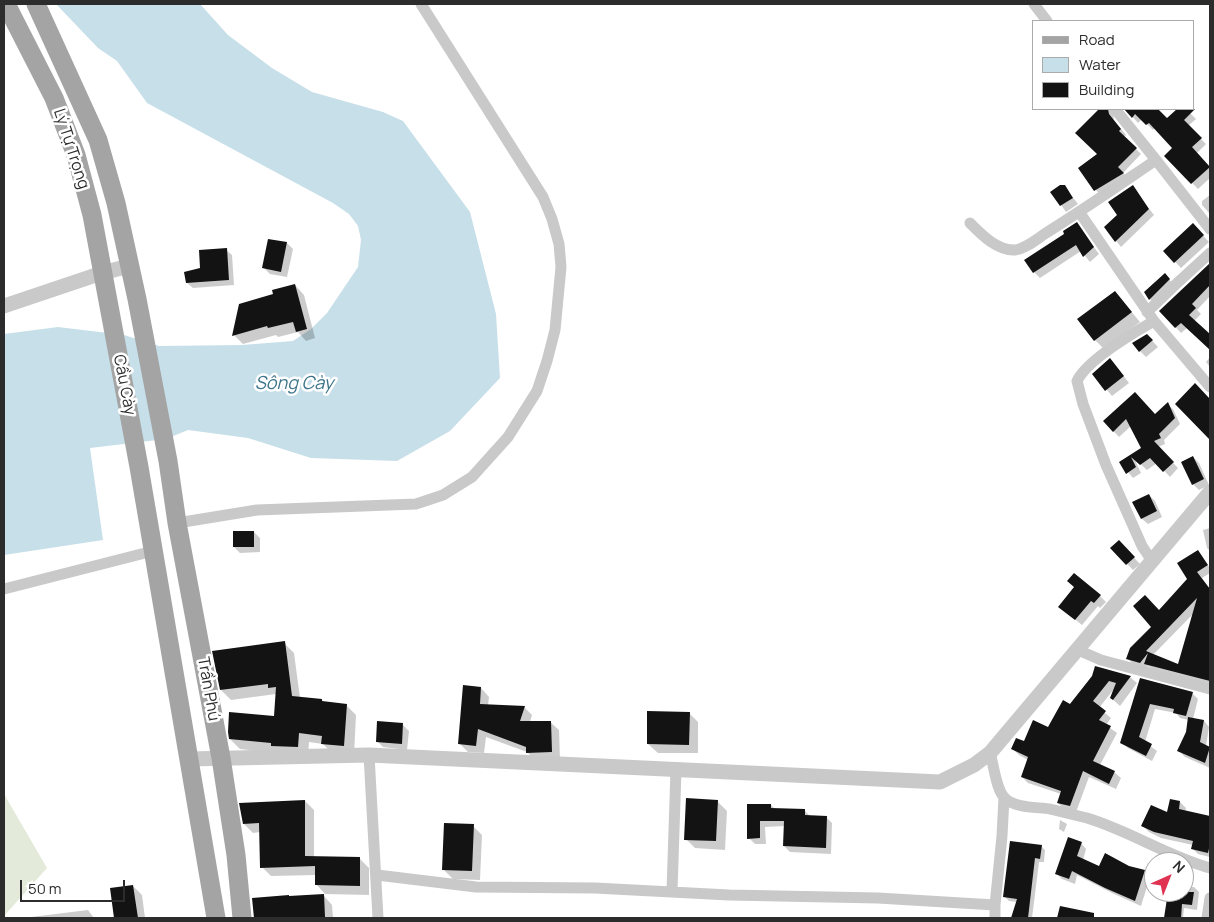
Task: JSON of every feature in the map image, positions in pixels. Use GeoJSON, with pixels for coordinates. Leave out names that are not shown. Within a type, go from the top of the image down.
{"type":"FeatureCollection","features":[{"type":"Feature","properties":{"kind":"main road","name":"Lý Tự Trọng"},"geometry":{"type":"LineString","coordinates":[[36,4],[98,140],[116,203],[137,299]]}},
{"type":"Feature","properties":{"kind":"main road","name":"Lý Tự Trọng"},"geometry":{"type":"LineString","coordinates":[[6,8],[54,98],[76,155],[92,215],[108,303]]}},
{"type":"Feature","properties":{"kind":"main road","name":"Cầu Cày"},"geometry":{"type":"LineString","coordinates":[[137,299],[168,461]]}},
{"type":"Feature","properties":{"kind":"main road","name":"Cầu Cày"},"geometry":{"type":"LineString","coordinates":[[108,303],[139,467]]}},
{"type":"Feature","properties":{"kind":"main road","name":"Trần Phú"},"geometry":{"type":"LineString","coordinates":[[168,461],[177,522],[236,855],[242,918]]}},
{"type":"Feature","properties":{"kind":"main road","name":"Trần Phú"},"geometry":{"type":"LineString","coordinates":[[139,467],[216,918]]}},
{"type":"Feature","properties":{"kind":"street"},"geometry":{"type":"LineString","coordinates":[[177,522],[257,510],[416,504],[443,495],[472,477],[490,459],[508,437],[536,391],[548,361],[555,330],[559,297],[561,266],[559,244],[552,219],[543,198],[421,4]]}},
{"type":"Feature","properties":{"kind":"street"},"geometry":{"type":"LineString","coordinates":[[1034,4],[1046,20]]}},
{"type":"Feature","properties":{"kind":"street"},"geometry":{"type":"LineString","coordinates":[[1117,110],[1210,229]]}},
{"type":"Feature","properties":{"kind":"street"},"geometry":{"type":"LineString","coordinates":[[970,223],[988,240],[1003,248],[1016,250],[1080,213],[1156,160]]}},
{"type":"Feature","properties":{"kind":"street"},"geometry":{"type":"LineString","coordinates":[[1080,213],[1150,317],[1210,387]]}},
{"type":"Feature","properties":{"kind":"street"},"geometry":{"type":"LineString","coordinates":[[1152,561],[1142,546],[1106,465],[1077,388],[1077,381],[1085,369],[1126,339],[1150,317],[1174,286],[1210,253]]}},
{"type":"Feature","properties":{"kind":"street"},"geometry":{"type":"LineString","coordinates":[[4,306],[102,273],[129,266]]}},
{"type":"Feature","properties":{"kind":"street"},"geometry":{"type":"LineString","coordinates":[[189,759],[369,755],[940,782],[967,770],[990,753],[1210,492]]}},
{"type":"Feature","properties":{"kind":"street"},"geometry":{"type":"LineString","coordinates":[[4,589],[153,551]]}},
{"type":"Feature","properties":{"kind":"street"},"geometry":{"type":"LineString","coordinates":[[1078,650],[1101,660],[1210,689]]}},
{"type":"Feature","properties":{"kind":"street"},"geometry":{"type":"LineString","coordinates":[[990,753],[999,790],[1004,798],[1012,803],[1060,812],[1115,828],[1172,855],[1210,868]]}},
{"type":"Feature","properties":{"kind":"street"},"geometry":{"type":"LineString","coordinates":[[369,755],[378,918]]}},
{"type":"Feature","properties":{"kind":"street"},"geometry":{"type":"LineString","coordinates":[[672,891],[676,770]]}},
{"type":"Feature","properties":{"kind":"street"},"geometry":{"type":"LineString","coordinates":[[995,918],[1004,798]]}},
{"type":"Feature","properties":{"kind":"street"},"geometry":{"type":"LineString","coordinates":[[376,875],[469,886],[878,898],[995,905]]}},
{"type":"Feature","properties":{"kind":"street"},"geometry":{"type":"LineString","coordinates":[[1207,918],[1210,898]]}},
{"type":"Feature","properties":{"kind":"green space"},"geometry":{"type":"Polygon","coordinates":[[[4,794],[47,868],[4,916],[4,794]]]}},
{"type":"Feature","properties":{"kind":"water","name":"Sông Cày"},"geometry":{"type":"Polygon","coordinates":[[[56,4],[200,4],[228,35],[272,68],[312,92],[383,112],[403,121],[470,212],[496,314],[500,378],[450,431],[397,461],[311,458],[248,438],[188,430],[166,439],[90,448],[103,540],[4,555],[4,334],[58,327],[124,335],[159,346],[242,345],[293,341],[311,329],[327,313],[358,267],[361,240],[358,226],[349,214],[333,203],[147,103],[117,61],[98,48],[56,4]]]}},
{"type":"Feature","properties":{"kind":"building"},"geometry":{"type":"Polygon","coordinates":[[[1098,110],[1108,110],[1109,114],[1121,129],[1119,131],[1137,148],[1118,167],[1124,173],[1094,191],[1078,168],[1097,154],[1075,133],[1098,110]]]}},
{"type":"Feature","properties":{"kind":"building"},"geometry":{"type":"Polygon","coordinates":[[[1125,110],[1159,110],[1167,118],[1176,110],[1194,110],[1184,120],[1202,138],[1192,147],[1210,167],[1191,184],[1164,156],[1172,148],[1149,123],[1146,125],[1135,114],[1132,118],[1125,110]]]}},
{"type":"Feature","properties":{"kind":"building"},"geometry":{"type":"Polygon","coordinates":[[[1060,185],[1065,185],[1073,198],[1060,206],[1050,192],[1060,185]]]}},
{"type":"Feature","properties":{"kind":"building"},"geometry":{"type":"Polygon","coordinates":[[[1133,185],[1149,209],[1115,242],[1104,227],[1117,215],[1108,202],[1133,185]]]}},
{"type":"Feature","properties":{"kind":"building"},"geometry":{"type":"Polygon","coordinates":[[[1077,222],[1094,247],[1083,257],[1076,245],[1033,273],[1024,260],[1064,234],[1063,231],[1077,222]]]}},
{"type":"Feature","properties":{"kind":"building"},"geometry":{"type":"Polygon","coordinates":[[[1193,223],[1204,235],[1174,263],[1163,251],[1193,223]]]}},
{"type":"Feature","properties":{"kind":"building"},"geometry":{"type":"Polygon","coordinates":[[[268,239],[287,242],[281,272],[262,268],[268,239]]]}},
{"type":"Feature","properties":{"kind":"building"},"geometry":{"type":"Polygon","coordinates":[[[227,248],[229,280],[186,283],[184,272],[200,268],[199,250],[227,248]]]}},
{"type":"Feature","properties":{"kind":"building"},"geometry":{"type":"Polygon","coordinates":[[[1210,263],[1210,285],[1192,304],[1196,308],[1189,315],[1210,334],[1210,350],[1181,323],[1175,328],[1159,311],[1210,263]]]}},
{"type":"Feature","properties":{"kind":"building"},"geometry":{"type":"Polygon","coordinates":[[[1165,273],[1170,279],[1149,300],[1144,292],[1165,273]]]}},
{"type":"Feature","properties":{"kind":"building"},"geometry":{"type":"Polygon","coordinates":[[[295,284],[307,329],[296,332],[293,322],[268,328],[267,326],[232,336],[239,304],[273,294],[272,290],[295,284]]]}},
{"type":"Feature","properties":{"kind":"building"},"geometry":{"type":"Polygon","coordinates":[[[1115,291],[1132,312],[1094,341],[1077,319],[1115,291]]]}},
{"type":"Feature","properties":{"kind":"building"},"geometry":{"type":"Polygon","coordinates":[[[1147,334],[1153,340],[1139,352],[1132,343],[1147,334]]]}},
{"type":"Feature","properties":{"kind":"building"},"geometry":{"type":"Polygon","coordinates":[[[1110,358],[1124,376],[1105,391],[1092,374],[1110,358]]]}},
{"type":"Feature","properties":{"kind":"building"},"geometry":{"type":"Polygon","coordinates":[[[1195,383],[1210,399],[1210,440],[1175,404],[1195,383]]]}},
{"type":"Feature","properties":{"kind":"building"},"geometry":{"type":"Polygon","coordinates":[[[1135,392],[1155,414],[1168,402],[1175,418],[1159,434],[1161,438],[1154,441],[1174,462],[1163,472],[1150,458],[1140,465],[1131,457],[1136,467],[1126,474],[1119,462],[1141,448],[1126,419],[1113,432],[1103,421],[1135,392]]]}},
{"type":"Feature","properties":{"kind":"building"},"geometry":{"type":"Polygon","coordinates":[[[1193,456],[1204,479],[1192,485],[1181,462],[1193,456]]]}},
{"type":"Feature","properties":{"kind":"building"},"geometry":{"type":"Polygon","coordinates":[[[1149,494],[1157,511],[1141,519],[1132,502],[1149,494]]]}},
{"type":"Feature","properties":{"kind":"building"},"geometry":{"type":"Polygon","coordinates":[[[233,531],[254,531],[254,547],[233,547],[233,531]]]}},
{"type":"Feature","properties":{"kind":"building"},"geometry":{"type":"Polygon","coordinates":[[[1119,540],[1135,557],[1126,565],[1110,548],[1119,540]]]}},
{"type":"Feature","properties":{"kind":"building"},"geometry":{"type":"Polygon","coordinates":[[[1198,550],[1208,565],[1197,572],[1210,589],[1210,681],[1144,664],[1148,653],[1140,663],[1126,659],[1130,648],[1151,627],[1133,606],[1145,595],[1159,610],[1187,579],[1177,563],[1198,550]],[[1197,598],[1146,651],[1178,664],[1197,598]]]}},
{"type":"Feature","properties":{"kind":"building"},"geometry":{"type":"Polygon","coordinates":[[[1074,573],[1101,595],[1094,603],[1091,601],[1075,620],[1058,607],[1074,587],[1067,581],[1074,573]]]}},
{"type":"Feature","properties":{"kind":"building"},"geometry":{"type":"Polygon","coordinates":[[[285,641],[292,696],[347,704],[344,746],[321,744],[322,736],[299,733],[298,747],[271,746],[271,743],[229,739],[229,712],[274,716],[276,687],[268,688],[268,684],[220,690],[212,651],[285,641]]]}},
{"type":"Feature","properties":{"kind":"building"},"geometry":{"type":"Polygon","coordinates":[[[1095,666],[1131,676],[1113,700],[1110,698],[1116,683],[1109,681],[1093,701],[1106,711],[1099,720],[1111,726],[1093,761],[1115,771],[1109,784],[1083,771],[1070,806],[1057,803],[1061,791],[1021,777],[1028,757],[1011,749],[1016,738],[1024,741],[1033,720],[1048,727],[1063,700],[1070,704],[1092,676],[1095,666]]]}},
{"type":"Feature","properties":{"kind":"building"},"geometry":{"type":"Polygon","coordinates":[[[1140,678],[1193,692],[1186,716],[1173,713],[1174,709],[1150,704],[1139,737],[1152,744],[1146,756],[1120,743],[1140,678]]]}},
{"type":"Feature","properties":{"kind":"building"},"geometry":{"type":"Polygon","coordinates":[[[463,685],[481,687],[480,704],[525,706],[520,721],[551,721],[552,752],[526,753],[526,747],[478,729],[476,746],[458,744],[463,685]]]}},
{"type":"Feature","properties":{"kind":"building"},"geometry":{"type":"Polygon","coordinates":[[[647,711],[690,712],[689,745],[647,744],[647,711]]]}},
{"type":"Feature","properties":{"kind":"building"},"geometry":{"type":"Polygon","coordinates":[[[1188,717],[1204,720],[1200,742],[1210,747],[1205,763],[1177,751],[1186,732],[1188,717]]]}},
{"type":"Feature","properties":{"kind":"building"},"geometry":{"type":"Polygon","coordinates":[[[377,721],[403,723],[402,744],[376,742],[377,721]]]}},
{"type":"Feature","properties":{"kind":"building"},"geometry":{"type":"Polygon","coordinates":[[[686,798],[718,800],[716,841],[684,840],[686,798]]]}},
{"type":"Feature","properties":{"kind":"building"},"geometry":{"type":"Polygon","coordinates":[[[1170,799],[1180,801],[1179,809],[1210,816],[1210,844],[1208,853],[1191,849],[1193,841],[1154,832],[1141,826],[1151,805],[1167,812],[1170,799]]]}},
{"type":"Feature","properties":{"kind":"building"},"geometry":{"type":"Polygon","coordinates":[[[305,800],[305,856],[360,857],[360,886],[315,885],[315,866],[260,868],[259,823],[243,824],[239,803],[305,800]]]}},
{"type":"Feature","properties":{"kind":"building"},"geometry":{"type":"Polygon","coordinates":[[[747,804],[771,804],[771,808],[805,809],[805,815],[827,816],[826,848],[783,846],[784,821],[760,821],[760,838],[747,839],[747,804]]]}},
{"type":"Feature","properties":{"kind":"building"},"geometry":{"type":"Polygon","coordinates":[[[444,823],[474,824],[472,871],[442,870],[444,823]]]}},
{"type":"Feature","properties":{"kind":"building"},"geometry":{"type":"Polygon","coordinates":[[[1068,837],[1082,842],[1077,856],[1099,866],[1105,853],[1129,866],[1144,870],[1135,901],[1072,871],[1069,879],[1055,874],[1068,837]]]}},
{"type":"Feature","properties":{"kind":"building"},"geometry":{"type":"Polygon","coordinates":[[[1010,841],[1042,845],[1040,859],[1035,858],[1028,918],[1011,918],[1017,899],[1003,897],[1010,841]]]}},
{"type":"Feature","properties":{"kind":"building"},"geometry":{"type":"Polygon","coordinates":[[[133,885],[138,918],[114,918],[110,888],[133,885]]]}},
{"type":"Feature","properties":{"kind":"building"},"geometry":{"type":"Polygon","coordinates":[[[324,894],[325,917],[254,918],[252,898],[324,894]]]}},
{"type":"Feature","properties":{"kind":"building"},"geometry":{"type":"Polygon","coordinates":[[[1166,902],[1192,902],[1192,905],[1182,904],[1181,918],[1164,918],[1166,902]]]}},
{"type":"Feature","properties":{"kind":"building"},"geometry":{"type":"Polygon","coordinates":[[[1060,906],[1094,913],[1094,918],[1057,918],[1060,906]]]}}]}
